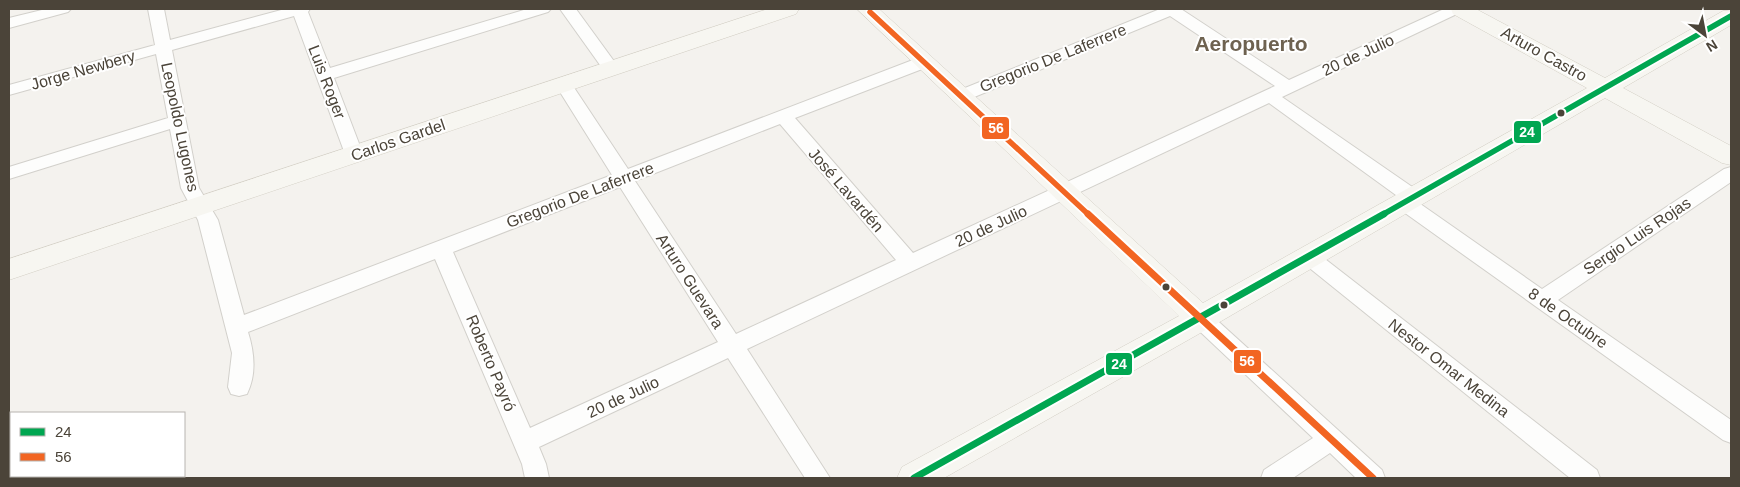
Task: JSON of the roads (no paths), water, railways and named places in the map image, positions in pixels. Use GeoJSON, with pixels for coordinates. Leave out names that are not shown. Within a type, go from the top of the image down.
{"type":"FeatureCollection","features":[{"type":"Feature","properties":{"kind":"street"},"geometry":{"type":"LineString","coordinates":[[9,23],[63,9]]}},
{"type":"Feature","properties":{"kind":"street","name":"Leopoldo Lugones"},"geometry":{"type":"LineString","coordinates":[[156,9],[190,188],[210,225],[244,358],[239,387]]}},
{"type":"Feature","properties":{"kind":"street","name":"Jorge Newbery"},"geometry":{"type":"LineString","coordinates":[[9,90],[300,9]]}},
{"type":"Feature","properties":{"kind":"street","name":"Luis Roger"},"geometry":{"type":"LineString","coordinates":[[300,9],[354,154]]}},
{"type":"Feature","properties":{"kind":"street"},"geometry":{"type":"LineString","coordinates":[[324,75],[543,9]]}},
{"type":"Feature","properties":{"kind":"street"},"geometry":{"type":"LineString","coordinates":[[568,9],[611,68]]}},
{"type":"Feature","properties":{"kind":"street","name":"Carlos Gardel"},"geometry":{"type":"LineString","coordinates":[[9,270],[788,9]]}},
{"type":"Feature","properties":{"kind":"street"},"geometry":{"type":"LineString","coordinates":[[867,9],[1373,478]]}},
{"type":"Feature","properties":{"kind":"street"},"geometry":{"type":"LineString","coordinates":[[1172,9],[1288,87]]}},
{"type":"Feature","properties":{"kind":"street","name":"Gregorio De Laferrere"},"geometry":{"type":"LineString","coordinates":[[961,96],[1172,9]]}},
{"type":"Feature","properties":{"kind":"street","name":"20 de Julio"},"geometry":{"type":"LineString","coordinates":[[525,442],[1456,9]]}},
{"type":"Feature","properties":{"kind":"street","name":"Arturo Castro"},"geometry":{"type":"LineString","coordinates":[[1461,9],[1731,158]]}},
{"type":"Feature","properties":{"kind":"street"},"geometry":{"type":"LineString","coordinates":[[914,478],[1201,319],[1731,16]]}},
{"type":"Feature","properties":{"kind":"street","name":"Gregorio De Laferrere"},"geometry":{"type":"LineString","coordinates":[[237,327],[924,62]]}},
{"type":"Feature","properties":{"kind":"street","name":"Arturo Guevara"},"geometry":{"type":"LineString","coordinates":[[563,84],[818,478]]}},
{"type":"Feature","properties":{"kind":"street","name":"8 de Octubre"},"geometry":{"type":"LineString","coordinates":[[1270,96],[1542,300],[1731,433]]}},
{"type":"Feature","properties":{"kind":"street","name":"José Lavardén"},"geometry":{"type":"LineString","coordinates":[[783,116],[910,263]]}},
{"type":"Feature","properties":{"kind":"street"},"geometry":{"type":"LineString","coordinates":[[9,173],[178,121]]}},
{"type":"Feature","properties":{"kind":"street","name":"Sergio Luis Rojas"},"geometry":{"type":"LineString","coordinates":[[1542,300],[1731,173]]}},
{"type":"Feature","properties":{"kind":"street","name":"Roberto Payró"},"geometry":{"type":"LineString","coordinates":[[441,248],[525,442],[534,464],[537,478]]}},
{"type":"Feature","properties":{"kind":"street","name":"Nestor Omar Medina"},"geometry":{"type":"LineString","coordinates":[[1309,257],[1588,478]]}},
{"type":"Feature","properties":{"kind":"street"},"geometry":{"type":"LineString","coordinates":[[1273,478],[1331,439]]}},
{"type":"Feature","properties":{"kind":"district","name":"Aeropuerto"},"geometry":{"type":"Point","coordinates":[1251,43]}}]}
